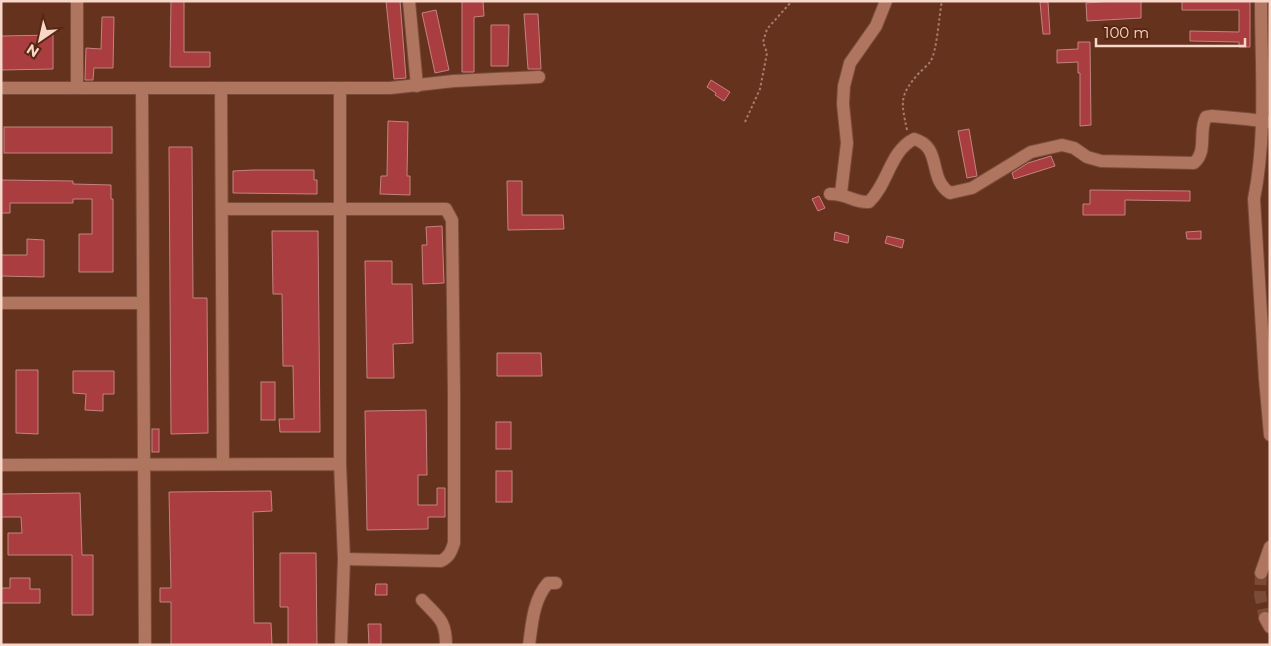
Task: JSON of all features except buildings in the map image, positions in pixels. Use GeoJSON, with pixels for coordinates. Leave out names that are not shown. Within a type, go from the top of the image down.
{"type":"FeatureCollection","features":[{"type":"Feature","properties":{"kind":"street"},"geometry":{"type":"LineString","coordinates":[[77,1],[77,88]]}},
{"type":"Feature","properties":{"kind":"street"},"geometry":{"type":"LineString","coordinates":[[409,1],[417,86]]}},
{"type":"Feature","properties":{"kind":"street"},"geometry":{"type":"LineString","coordinates":[[886,1],[876,26],[850,63],[844,86],[843,104],[847,144],[835,193],[861,202],[869,202],[876,195],[902,147],[914,139],[922,141],[928,147],[933,157],[940,183],[944,189],[950,192],[972,188],[1031,152],[1062,145],[1074,148],[1088,158],[1101,160],[1194,162],[1198,159],[1202,150],[1203,122],[1206,117],[1266,122]]}},
{"type":"Feature","properties":{"kind":"street"},"geometry":{"type":"LineString","coordinates":[[1261,1],[1266,122],[1254,199],[1264,379],[1270,435]]}},
{"type":"Feature","properties":{"kind":"street"},"geometry":{"type":"LineString","coordinates":[[1,88],[390,88],[454,81],[539,77]]}},
{"type":"Feature","properties":{"kind":"street"},"geometry":{"type":"LineString","coordinates":[[142,88],[145,645]]}},
{"type":"Feature","properties":{"kind":"street"},"geometry":{"type":"LineString","coordinates":[[221,88],[223,464]]}},
{"type":"Feature","properties":{"kind":"street"},"geometry":{"type":"LineString","coordinates":[[340,88],[340,464],[344,559],[341,645]]}},
{"type":"Feature","properties":{"kind":"street"},"geometry":{"type":"LineString","coordinates":[[222,209],[446,209],[452,220],[454,543],[448,557],[441,561],[344,559]]}},
{"type":"Feature","properties":{"kind":"street"},"geometry":{"type":"LineString","coordinates":[[1,303],[143,303]]}},
{"type":"Feature","properties":{"kind":"street"},"geometry":{"type":"LineString","coordinates":[[1,465],[340,464]]}},
{"type":"Feature","properties":{"kind":"street"},"geometry":{"type":"LineString","coordinates":[[1261,573],[1270,547]]}},
{"type":"Feature","properties":{"kind":"street"},"geometry":{"type":"LineString","coordinates":[[529,645],[534,611],[542,590],[548,583],[556,583]]}},
{"type":"Feature","properties":{"kind":"street"},"geometry":{"type":"LineString","coordinates":[[422,600],[442,621],[446,630],[446,645]]}},
{"type":"Feature","properties":{"kind":"path"},"geometry":{"type":"LineString","coordinates":[[745,122],[760,89],[767,53],[763,42],[767,29],[792,1]]}},
{"type":"Feature","properties":{"kind":"path"},"geometry":{"type":"LineString","coordinates":[[910,141],[902,106],[903,98],[912,82],[930,62],[934,52],[942,1]]}},
{"type":"Feature","properties":{"kind":"tunnel"},"geometry":{"type":"LineString","coordinates":[[1261,573],[1260,595],[1265,618]]}}]}
